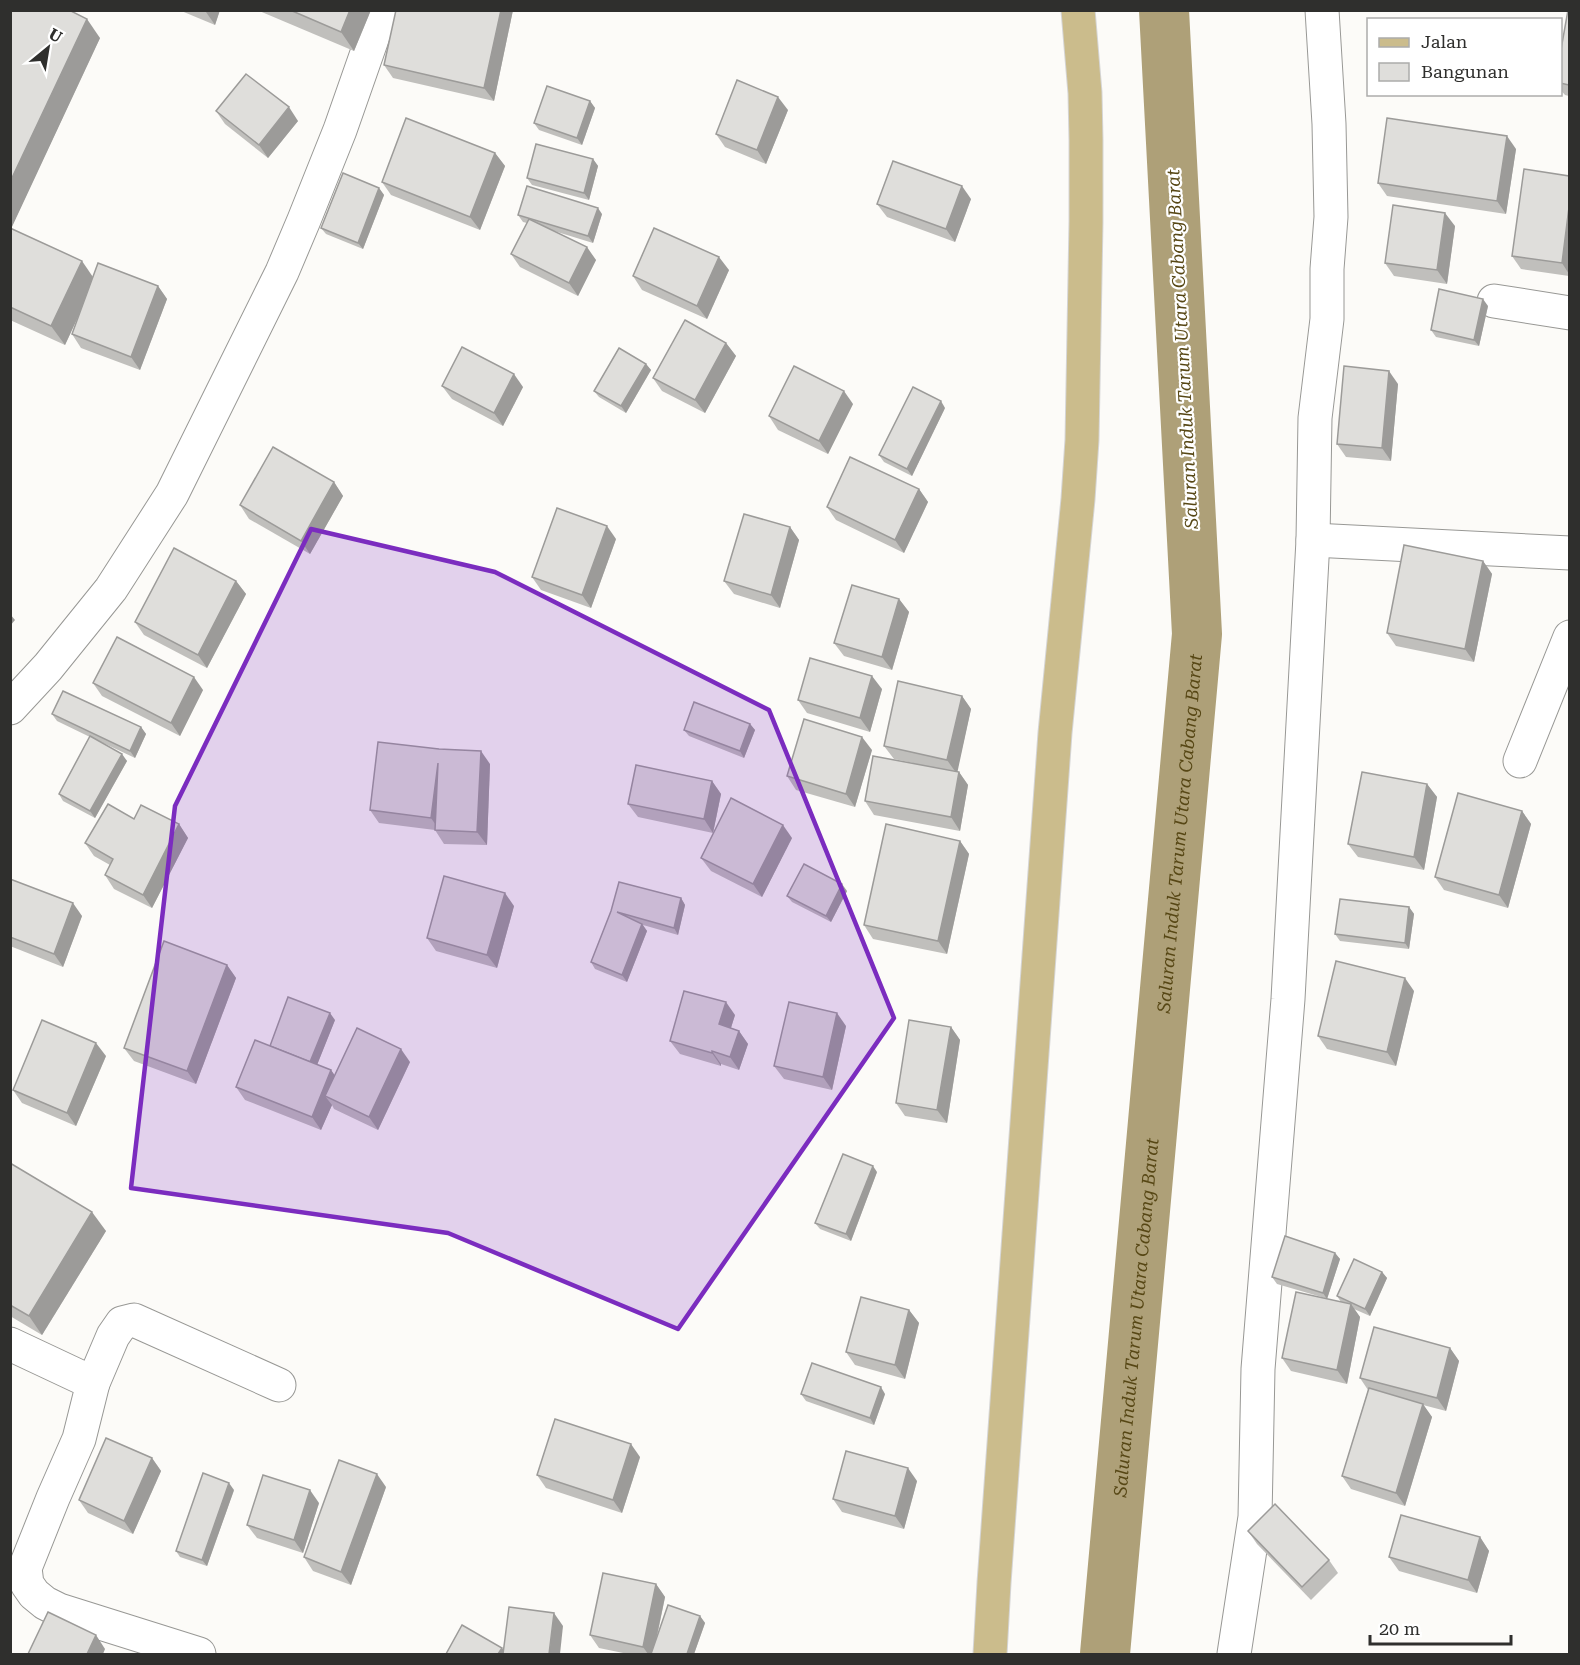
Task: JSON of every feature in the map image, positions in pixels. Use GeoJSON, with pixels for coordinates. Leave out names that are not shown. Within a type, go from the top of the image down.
{"type":"FeatureCollection","features":[{"type":"Feature","properties":{"kind":"main road"},"geometry":{"type":"LineString","coordinates":[[990,1654],[1054,745],[1082,440],[1086,152],[1085,93],[1078,10]]}},
{"type":"Feature","properties":{"kind":"street"},"geometry":{"type":"LineString","coordinates":[[10,708],[48,667],[111,589],[172,494],[277,282],[304,220],[340,130],[380,10]]}},
{"type":"Feature","properties":{"kind":"street"},"geometry":{"type":"LineString","coordinates":[[1234,1654],[1255,1517],[1258,1369],[1288,999],[1313,540],[1316,418],[1327,319],[1327,268],[1331,217],[1329,124],[1322,10]]}},
{"type":"Feature","properties":{"kind":"street"},"geometry":{"type":"LineString","coordinates":[[1494,301],[1569,313]]}},
{"type":"Feature","properties":{"kind":"street"},"geometry":{"type":"LineString","coordinates":[[1313,540],[1569,553]]}},
{"type":"Feature","properties":{"kind":"street"},"geometry":{"type":"LineString","coordinates":[[1520,761],[1569,637]]}},
{"type":"Feature","properties":{"kind":"street"},"geometry":{"type":"LineString","coordinates":[[199,1654],[60,1610],[45,1603],[27,1584],[25,1568],[79,1439],[93,1383],[113,1336],[122,1323],[134,1320],[279,1385]]}},
{"type":"Feature","properties":{"kind":"street"},"geometry":{"type":"LineString","coordinates":[[10,1344],[93,1383]]}},
{"type":"Feature","properties":{"kind":"highlighted area"},"geometry":{"type":"Polygon","coordinates":[[[311,529],[495,572],[769,710],[894,1018],[678,1329],[448,1233],[131,1188],[175,806],[311,529]]]}},
{"type":"Feature","properties":{"kind":"building"},"geometry":{"type":"Polygon","coordinates":[[[10,10],[69,10],[87,19],[10,182],[10,10]]]}},
{"type":"Feature","properties":{"kind":"building"},"geometry":{"type":"Polygon","coordinates":[[[290,10],[350,10],[341,32],[290,10]]]}},
{"type":"Feature","properties":{"kind":"building"},"geometry":{"type":"Polygon","coordinates":[[[396,10],[501,10],[484,88],[384,65],[396,10]]]}},
{"type":"Feature","properties":{"kind":"building"},"geometry":{"type":"Polygon","coordinates":[[[1569,10],[1569,85],[1562,83],[1562,44],[1569,10]]]}},
{"type":"Feature","properties":{"kind":"building"},"geometry":{"type":"Polygon","coordinates":[[[246,74],[289,107],[259,145],[216,111],[246,74]]]}},
{"type":"Feature","properties":{"kind":"building"},"geometry":{"type":"Polygon","coordinates":[[[737,80],[778,97],[757,150],[716,134],[737,80]]]}},
{"type":"Feature","properties":{"kind":"building"},"geometry":{"type":"Polygon","coordinates":[[[547,86],[590,101],[577,138],[534,123],[547,86]]]}},
{"type":"Feature","properties":{"kind":"building"},"geometry":{"type":"Polygon","coordinates":[[[406,118],[495,153],[470,217],[382,182],[406,118]]]}},
{"type":"Feature","properties":{"kind":"building"},"geometry":{"type":"Polygon","coordinates":[[[1387,118],[1507,136],[1497,201],[1378,183],[1387,118]]]}},
{"type":"Feature","properties":{"kind":"building"},"geometry":{"type":"Polygon","coordinates":[[[536,144],[593,159],[584,193],[527,178],[536,144]]]}},
{"type":"Feature","properties":{"kind":"building"},"geometry":{"type":"Polygon","coordinates":[[[893,161],[962,186],[946,229],[877,204],[893,161]]]}},
{"type":"Feature","properties":{"kind":"building"},"geometry":{"type":"Polygon","coordinates":[[[1524,169],[1569,176],[1569,207],[1562,263],[1512,256],[1524,169]]]}},
{"type":"Feature","properties":{"kind":"building"},"geometry":{"type":"Polygon","coordinates":[[[343,173],[379,188],[358,243],[321,228],[343,173]]]}},
{"type":"Feature","properties":{"kind":"building"},"geometry":{"type":"Polygon","coordinates":[[[527,186],[598,208],[588,236],[518,215],[527,186]]]}},
{"type":"Feature","properties":{"kind":"building"},"geometry":{"type":"Polygon","coordinates":[[[1393,205],[1445,213],[1437,270],[1385,263],[1393,205]]]}},
{"type":"Feature","properties":{"kind":"building"},"geometry":{"type":"Polygon","coordinates":[[[529,219],[587,247],[569,283],[511,254],[529,219]]]}},
{"type":"Feature","properties":{"kind":"building"},"geometry":{"type":"Polygon","coordinates":[[[10,228],[82,261],[51,326],[10,307],[10,228]]]}},
{"type":"Feature","properties":{"kind":"building"},"geometry":{"type":"Polygon","coordinates":[[[654,228],[719,257],[697,306],[633,276],[654,228]]]}},
{"type":"Feature","properties":{"kind":"building"},"geometry":{"type":"Polygon","coordinates":[[[98,263],[158,286],[131,357],[72,334],[98,263]]]}},
{"type":"Feature","properties":{"kind":"building"},"geometry":{"type":"Polygon","coordinates":[[[1439,289],[1483,299],[1474,340],[1431,330],[1439,289]]]}},
{"type":"Feature","properties":{"kind":"building"},"geometry":{"type":"Polygon","coordinates":[[[685,320],[726,343],[695,400],[653,378],[685,320]]]}},
{"type":"Feature","properties":{"kind":"building"},"geometry":{"type":"Polygon","coordinates":[[[462,347],[514,374],[494,413],[442,386],[462,347]]]}},
{"type":"Feature","properties":{"kind":"building"},"geometry":{"type":"Polygon","coordinates":[[[619,348],[646,364],[621,406],[594,391],[619,348]]]}},
{"type":"Feature","properties":{"kind":"building"},"geometry":{"type":"Polygon","coordinates":[[[794,366],[844,391],[819,441],[769,416],[794,366]]]}},
{"type":"Feature","properties":{"kind":"building"},"geometry":{"type":"Polygon","coordinates":[[[1344,366],[1389,371],[1382,448],[1337,444],[1344,366]]]}},
{"type":"Feature","properties":{"kind":"building"},"geometry":{"type":"Polygon","coordinates":[[[913,387],[941,401],[907,469],[879,455],[913,387]]]}},
{"type":"Feature","properties":{"kind":"building"},"geometry":{"type":"Polygon","coordinates":[[[273,447],[334,482],[301,541],[240,505],[273,447]]]}},
{"type":"Feature","properties":{"kind":"building"},"geometry":{"type":"Polygon","coordinates":[[[850,457],[919,489],[895,540],[827,507],[850,457]]]}},
{"type":"Feature","properties":{"kind":"building"},"geometry":{"type":"Polygon","coordinates":[[[557,508],[607,526],[582,595],[532,577],[557,508]]]}},
{"type":"Feature","properties":{"kind":"building"},"geometry":{"type":"Polygon","coordinates":[[[744,514],[790,527],[771,595],[724,581],[744,514]]]}},
{"type":"Feature","properties":{"kind":"building"},"geometry":{"type":"Polygon","coordinates":[[[1404,545],[1483,561],[1465,649],[1387,633],[1404,545]]]}},
{"type":"Feature","properties":{"kind":"building"},"geometry":{"type":"Polygon","coordinates":[[[174,548],[236,581],[198,655],[135,622],[174,548]]]}},
{"type":"Feature","properties":{"kind":"building"},"geometry":{"type":"Polygon","coordinates":[[[852,585],[899,599],[882,657],[834,643],[852,585]]]}},
{"type":"Feature","properties":{"kind":"building"},"geometry":{"type":"Polygon","coordinates":[[[117,637],[194,677],[171,723],[93,683],[117,637]]]}},
{"type":"Feature","properties":{"kind":"building"},"geometry":{"type":"Polygon","coordinates":[[[810,658],[872,676],[860,718],[798,700],[810,658]]]}},
{"type":"Feature","properties":{"kind":"building"},"geometry":{"type":"Polygon","coordinates":[[[898,681],[962,696],[947,760],[884,746],[898,681]]]}},
{"type":"Feature","properties":{"kind":"building"},"geometry":{"type":"Polygon","coordinates":[[[63,691],[141,727],[130,751],[52,714],[63,691]]]}},
{"type":"Feature","properties":{"kind":"building"},"geometry":{"type":"Polygon","coordinates":[[[694,702],[750,724],[740,751],[684,730],[694,702]]]}},
{"type":"Feature","properties":{"kind":"building"},"geometry":{"type":"Polygon","coordinates":[[[804,719],[862,737],[846,794],[787,776],[804,719]]]}},
{"type":"Feature","properties":{"kind":"building"},"geometry":{"type":"Polygon","coordinates":[[[90,736],[122,754],[90,811],[59,794],[90,736]]]}},
{"type":"Feature","properties":{"kind":"building"},"geometry":{"type":"Polygon","coordinates":[[[378,742],[481,751],[477,832],[435,830],[438,763],[431,818],[370,810],[378,742]]]}},
{"type":"Feature","properties":{"kind":"building"},"geometry":{"type":"Polygon","coordinates":[[[873,756],[959,772],[951,817],[865,801],[873,756]]]}},
{"type":"Feature","properties":{"kind":"building"},"geometry":{"type":"Polygon","coordinates":[[[636,765],[712,781],[704,819],[628,804],[636,765]]]}},
{"type":"Feature","properties":{"kind":"building"},"geometry":{"type":"Polygon","coordinates":[[[1362,772],[1427,784],[1414,857],[1348,844],[1362,772]]]}},
{"type":"Feature","properties":{"kind":"building"},"geometry":{"type":"Polygon","coordinates":[[[1458,793],[1522,811],[1499,895],[1435,877],[1458,793]]]}},
{"type":"Feature","properties":{"kind":"building"},"geometry":{"type":"Polygon","coordinates":[[[731,798],[783,825],[753,884],[701,858],[731,798]]]}},
{"type":"Feature","properties":{"kind":"building"},"geometry":{"type":"Polygon","coordinates":[[[108,804],[134,819],[141,805],[179,824],[143,895],[105,875],[113,859],[85,843],[108,804]]]}},
{"type":"Feature","properties":{"kind":"building"},"geometry":{"type":"Polygon","coordinates":[[[886,824],[960,841],[938,941],[864,925],[886,824]]]}},
{"type":"Feature","properties":{"kind":"building"},"geometry":{"type":"Polygon","coordinates":[[[804,864],[842,884],[826,916],[787,896],[804,864]]]}},
{"type":"Feature","properties":{"kind":"building"},"geometry":{"type":"Polygon","coordinates":[[[444,876],[505,893],[487,955],[427,938],[444,876]]]}},
{"type":"Feature","properties":{"kind":"building"},"geometry":{"type":"Polygon","coordinates":[[[10,879],[73,903],[54,954],[10,937],[10,879]]]}},
{"type":"Feature","properties":{"kind":"building"},"geometry":{"type":"Polygon","coordinates":[[[619,882],[681,898],[674,928],[617,912],[642,924],[622,975],[591,962],[611,911],[619,882]]]}},
{"type":"Feature","properties":{"kind":"building"},"geometry":{"type":"Polygon","coordinates":[[[1340,899],[1409,907],[1405,943],[1335,934],[1340,899]]]}},
{"type":"Feature","properties":{"kind":"building"},"geometry":{"type":"Polygon","coordinates":[[[164,941],[227,965],[187,1071],[124,1048],[164,941]]]}},
{"type":"Feature","properties":{"kind":"building"},"geometry":{"type":"Polygon","coordinates":[[[1336,961],[1405,978],[1387,1052],[1318,1036],[1336,961]]]}},
{"type":"Feature","properties":{"kind":"building"},"geometry":{"type":"Polygon","coordinates":[[[684,991],[726,1002],[719,1024],[739,1031],[730,1057],[670,1041],[684,991]]]}},
{"type":"Feature","properties":{"kind":"building"},"geometry":{"type":"Polygon","coordinates":[[[288,997],[330,1013],[310,1062],[270,1046],[288,997]]]}},
{"type":"Feature","properties":{"kind":"building"},"geometry":{"type":"Polygon","coordinates":[[[789,1002],[837,1013],[823,1077],[774,1066],[789,1002]]]}},
{"type":"Feature","properties":{"kind":"building"},"geometry":{"type":"Polygon","coordinates":[[[42,1020],[96,1043],[67,1113],[13,1090],[42,1020]]]}},
{"type":"Feature","properties":{"kind":"building"},"geometry":{"type":"Polygon","coordinates":[[[909,1020],[951,1027],[937,1110],[896,1103],[909,1020]]]}},
{"type":"Feature","properties":{"kind":"building"},"geometry":{"type":"Polygon","coordinates":[[[357,1028],[401,1049],[369,1117],[325,1096],[357,1028]]]}},
{"type":"Feature","properties":{"kind":"building"},"geometry":{"type":"Polygon","coordinates":[[[255,1040],[331,1070],[312,1117],[236,1087],[255,1040]]]}},
{"type":"Feature","properties":{"kind":"building"},"geometry":{"type":"Polygon","coordinates":[[[843,1154],[873,1166],[846,1234],[815,1223],[843,1154]]]}},
{"type":"Feature","properties":{"kind":"building"},"geometry":{"type":"Polygon","coordinates":[[[10,1163],[92,1212],[29,1316],[10,1305],[10,1163]]]}},
{"type":"Feature","properties":{"kind":"building"},"geometry":{"type":"Polygon","coordinates":[[[1285,1236],[1335,1253],[1323,1293],[1272,1277],[1285,1236]]]}},
{"type":"Feature","properties":{"kind":"building"},"geometry":{"type":"Polygon","coordinates":[[[1354,1259],[1382,1272],[1365,1309],[1337,1296],[1354,1259]]]}},
{"type":"Feature","properties":{"kind":"building"},"geometry":{"type":"Polygon","coordinates":[[[1296,1292],[1351,1304],[1337,1370],[1282,1358],[1296,1292]]]}},
{"type":"Feature","properties":{"kind":"building"},"geometry":{"type":"Polygon","coordinates":[[[861,1297],[909,1310],[895,1365],[846,1352],[861,1297]]]}},
{"type":"Feature","properties":{"kind":"building"},"geometry":{"type":"Polygon","coordinates":[[[1374,1327],[1450,1348],[1437,1398],[1360,1378],[1374,1327]]]}},
{"type":"Feature","properties":{"kind":"building"},"geometry":{"type":"Polygon","coordinates":[[[812,1363],[881,1387],[870,1418],[801,1394],[812,1363]]]}},
{"type":"Feature","properties":{"kind":"building"},"geometry":{"type":"Polygon","coordinates":[[[1369,1388],[1423,1404],[1396,1493],[1342,1476],[1369,1388]]]}},
{"type":"Feature","properties":{"kind":"building"},"geometry":{"type":"Polygon","coordinates":[[[555,1419],[631,1444],[613,1500],[537,1475],[555,1419]]]}},
{"type":"Feature","properties":{"kind":"building"},"geometry":{"type":"Polygon","coordinates":[[[106,1438],[152,1458],[124,1521],[79,1500],[106,1438]]]}},
{"type":"Feature","properties":{"kind":"building"},"geometry":{"type":"Polygon","coordinates":[[[846,1451],[908,1468],[895,1516],[833,1499],[846,1451]]]}},
{"type":"Feature","properties":{"kind":"building"},"geometry":{"type":"Polygon","coordinates":[[[339,1460],[377,1474],[341,1572],[304,1557],[339,1460]]]}},
{"type":"Feature","properties":{"kind":"building"},"geometry":{"type":"Polygon","coordinates":[[[203,1473],[229,1483],[202,1560],[176,1551],[203,1473]]]}},
{"type":"Feature","properties":{"kind":"building"},"geometry":{"type":"Polygon","coordinates":[[[263,1475],[310,1490],[294,1540],[247,1525],[263,1475]]]}},
{"type":"Feature","properties":{"kind":"building"},"geometry":{"type":"Polygon","coordinates":[[[1275,1504],[1329,1560],[1302,1587],[1248,1531],[1275,1504]]]}},
{"type":"Feature","properties":{"kind":"building"},"geometry":{"type":"Polygon","coordinates":[[[1401,1515],[1480,1537],[1468,1580],[1389,1557],[1401,1515]]]}},
{"type":"Feature","properties":{"kind":"building"},"geometry":{"type":"Polygon","coordinates":[[[603,1573],[656,1584],[643,1647],[590,1635],[603,1573]]]}},
{"type":"Feature","properties":{"kind":"building"},"geometry":{"type":"Polygon","coordinates":[[[668,1605],[700,1616],[687,1654],[651,1654],[668,1605]]]}},
{"type":"Feature","properties":{"kind":"building"},"geometry":{"type":"Polygon","coordinates":[[[509,1607],[554,1613],[549,1654],[503,1654],[509,1607]]]}},
{"type":"Feature","properties":{"kind":"building"},"geometry":{"type":"Polygon","coordinates":[[[48,1612],[96,1635],[87,1654],[28,1654],[48,1612]]]}},
{"type":"Feature","properties":{"kind":"building"},"geometry":{"type":"Polygon","coordinates":[[[462,1625],[502,1648],[498,1654],[446,1654],[462,1625]]]}},
{"type":"Feature","properties":{"kind":"waterway","name":"Saluran Induk Tarum Utara Cabang Barat"},"geometry":{"type":"LineString","coordinates":[[1105,1654],[1197,634],[1164,10]]}}]}
